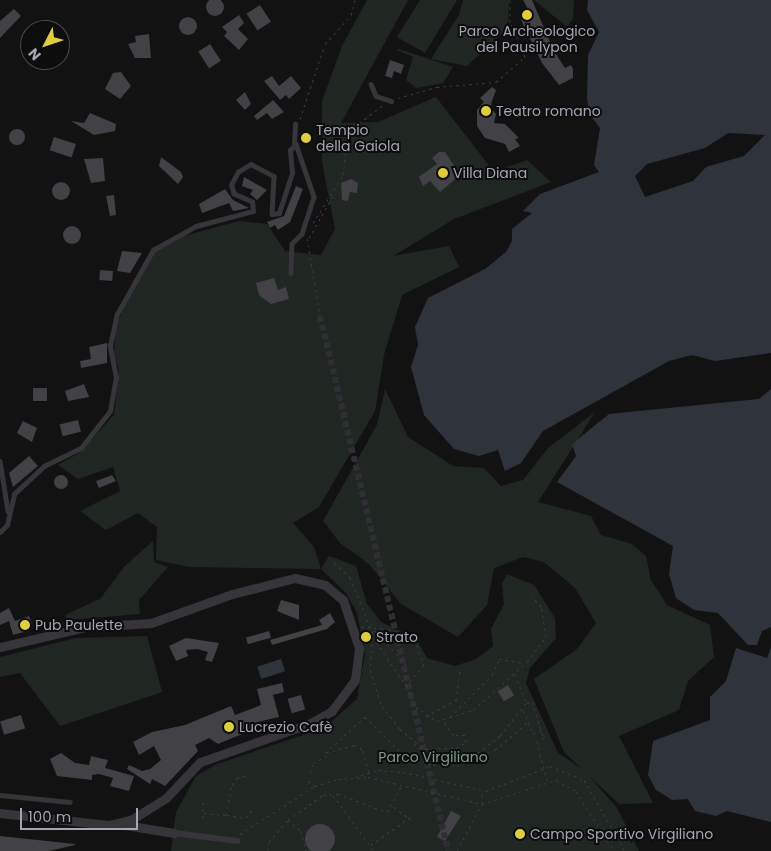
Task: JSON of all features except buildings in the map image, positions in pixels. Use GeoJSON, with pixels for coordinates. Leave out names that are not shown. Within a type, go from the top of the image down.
{"type":"FeatureCollection","features":[{"type":"Feature","properties":{"kind":"street"},"geometry":{"type":"LineString","coordinates":[[0,647],[85,627],[151,624],[283,579],[312,580],[343,600],[356,631],[358,660],[355,680],[341,702],[311,723],[200,762],[158,804],[119,824]]}},
{"type":"Feature","properties":{"kind":"street"},"geometry":{"type":"LineString","coordinates":[[0,813],[119,824],[236,841]]}},
{"type":"Feature","properties":{"kind":"lane"},"geometry":{"type":"LineString","coordinates":[[371,84],[376,96],[391,101]]}},
{"type":"Feature","properties":{"kind":"lane"},"geometry":{"type":"LineString","coordinates":[[8,511],[14,494],[44,466],[81,448],[110,411],[116,378],[110,346],[120,306],[161,242],[219,218],[253,211],[252,202],[232,190],[232,180],[242,168],[258,166],[274,176],[272,214],[279,213],[291,178],[297,123]]}},
{"type":"Feature","properties":{"kind":"lane"},"geometry":{"type":"LineString","coordinates":[[291,273],[292,244],[302,234],[314,197],[294,144]]}},
{"type":"Feature","properties":{"kind":"lane"},"geometry":{"type":"LineString","coordinates":[[114,302],[120,306]]}},
{"type":"Feature","properties":{"kind":"lane"},"geometry":{"type":"LineString","coordinates":[[0,461],[8,511],[7,525],[0,532]]}},
{"type":"Feature","properties":{"kind":"lane"},"geometry":{"type":"LineString","coordinates":[[0,795],[70,802]]}},
{"type":"Feature","properties":{"kind":"path"},"geometry":{"type":"LineString","coordinates":[[297,123],[325,44],[344,22],[355,0]]}},
{"type":"Feature","properties":{"kind":"path"},"geometry":{"type":"LineString","coordinates":[[309,238],[334,196],[346,162],[349,131],[368,112],[391,101],[437,87],[496,82],[525,57],[510,22],[510,0]]}},
{"type":"Feature","properties":{"kind":"path"},"geometry":{"type":"LineString","coordinates":[[308,232],[334,196]]}},
{"type":"Feature","properties":{"kind":"path"},"geometry":{"type":"LineString","coordinates":[[307,246],[320,316]]}},
{"type":"Feature","properties":{"kind":"path"},"geometry":{"type":"LineString","coordinates":[[334,563],[350,578],[373,629],[376,642],[426,716],[442,720],[473,710],[515,673],[546,638],[540,607],[532,596]]}},
{"type":"Feature","properties":{"kind":"path"},"geometry":{"type":"LineString","coordinates":[[359,627],[388,629],[422,653],[424,665],[406,685]]}},
{"type":"Feature","properties":{"kind":"path"},"geometry":{"type":"LineString","coordinates":[[373,629],[405,663],[406,685]]}},
{"type":"Feature","properties":{"kind":"path"},"geometry":{"type":"LineString","coordinates":[[373,629],[370,650],[374,687],[382,706],[414,742],[420,753],[430,758],[462,758],[495,741],[526,703],[515,673]]}},
{"type":"Feature","properties":{"kind":"path"},"geometry":{"type":"LineString","coordinates":[[449,718],[492,675],[498,659],[525,663]]}},
{"type":"Feature","properties":{"kind":"path"},"geometry":{"type":"LineString","coordinates":[[426,716],[456,700],[460,670]]}},
{"type":"Feature","properties":{"kind":"path"},"geometry":{"type":"LineString","coordinates":[[526,703],[532,702],[542,730],[544,738],[537,741],[547,781]]}},
{"type":"Feature","properties":{"kind":"path"},"geometry":{"type":"LineString","coordinates":[[523,709],[533,733],[542,730]]}},
{"type":"Feature","properties":{"kind":"path"},"geometry":{"type":"LineString","coordinates":[[327,756],[332,745],[366,717],[404,755],[434,766],[457,766],[490,754],[528,722]]}},
{"type":"Feature","properties":{"kind":"path"},"geometry":{"type":"LineString","coordinates":[[414,742],[433,751],[466,742],[465,735],[454,735],[442,720]]}},
{"type":"Feature","properties":{"kind":"path"},"geometry":{"type":"LineString","coordinates":[[310,773],[313,763],[354,746],[365,754],[369,773]]}},
{"type":"Feature","properties":{"kind":"path"},"geometry":{"type":"LineString","coordinates":[[236,841],[241,832],[315,786],[369,773],[404,772],[482,791],[544,767],[584,780],[625,851]]}},
{"type":"Feature","properties":{"kind":"path"},"geometry":{"type":"LineString","coordinates":[[226,815],[232,785],[237,778],[249,775]]}},
{"type":"Feature","properties":{"kind":"path"},"geometry":{"type":"LineString","coordinates":[[349,779],[402,784],[482,804],[547,781],[556,780],[576,791],[614,851]]}},
{"type":"Feature","properties":{"kind":"path"},"geometry":{"type":"LineString","coordinates":[[308,781],[315,786]]}},
{"type":"Feature","properties":{"kind":"path"},"geometry":{"type":"LineString","coordinates":[[268,851],[268,842],[288,820],[323,795],[332,794],[380,813],[394,806],[402,784]]}},
{"type":"Feature","properties":{"kind":"path"},"geometry":{"type":"LineString","coordinates":[[457,851],[482,804],[482,791]]}},
{"type":"Feature","properties":{"kind":"path"},"geometry":{"type":"LineString","coordinates":[[332,794],[374,851]]}},
{"type":"Feature","properties":{"kind":"path"},"geometry":{"type":"LineString","coordinates":[[203,802],[203,819]]}},
{"type":"Feature","properties":{"kind":"path"},"geometry":{"type":"LineString","coordinates":[[394,806],[411,820]]}},
{"type":"Feature","properties":{"kind":"path"},"geometry":{"type":"LineString","coordinates":[[204,813],[246,818],[253,808]]}},
{"type":"Feature","properties":{"kind":"path"},"geometry":{"type":"LineString","coordinates":[[370,846],[409,818]]}},
{"type":"Feature","properties":{"kind":"path"},"geometry":{"type":"LineString","coordinates":[[288,820],[301,831],[306,851]]}},
{"type":"Feature","properties":{"kind":"green space"},"geometry":{"type":"Polygon","coordinates":[[[367,0],[408,0],[341,123],[378,122],[436,97],[494,172],[527,160],[551,182],[454,219],[393,256],[449,246],[459,267],[402,295],[384,355],[375,411],[319,507],[293,523],[314,547],[321,569],[189,567],[156,560],[157,527],[138,513],[106,530],[80,511],[120,491],[113,467],[78,479],[58,465],[79,453],[114,415],[119,370],[114,354],[116,328],[125,302],[156,250],[184,236],[239,221],[267,224],[285,251],[321,255],[335,229],[322,162],[322,101],[342,46],[367,0]]]}},
{"type":"Feature","properties":{"kind":"green space"},"geometry":{"type":"Polygon","coordinates":[[[420,0],[457,0],[425,53],[397,37],[420,0]]]}},
{"type":"Feature","properties":{"kind":"green space"},"geometry":{"type":"Polygon","coordinates":[[[463,0],[509,0],[508,28],[467,66],[431,59],[459,15],[463,0]]]}},
{"type":"Feature","properties":{"kind":"green space"},"geometry":{"type":"Polygon","coordinates":[[[534,0],[574,0],[573,19],[567,27],[534,0]]]}},
{"type":"Feature","properties":{"kind":"green space"},"geometry":{"type":"Polygon","coordinates":[[[399,49],[453,67],[443,83],[416,88],[406,80],[413,57],[397,50],[399,49]]]}},
{"type":"Feature","properties":{"kind":"green space","name":"Parco Virgiliano"},"geometry":{"type":"Polygon","coordinates":[[[385,389],[408,437],[453,466],[484,468],[501,486],[523,480],[548,448],[595,412],[538,502],[591,516],[601,535],[632,544],[646,556],[651,580],[667,605],[710,625],[714,657],[688,681],[679,710],[619,736],[653,803],[619,804],[590,777],[617,808],[639,851],[171,851],[176,812],[196,776],[217,764],[324,728],[357,699],[365,654],[357,613],[346,593],[321,569],[329,556],[356,566],[367,604],[381,622],[417,640],[427,658],[455,666],[476,659],[493,646],[491,629],[504,604],[502,584],[507,574],[534,585],[555,618],[556,638],[530,668],[526,683],[558,753],[581,768],[564,752],[534,679],[577,649],[596,623],[575,588],[544,562],[523,557],[494,568],[487,605],[458,637],[401,604],[369,564],[340,543],[323,521],[377,425],[385,389]]]}},
{"type":"Feature","properties":{"kind":"green space"},"geometry":{"type":"Polygon","coordinates":[[[153,541],[154,562],[168,567],[139,600],[140,614],[68,620],[65,615],[100,599],[124,567],[153,541]]]}},
{"type":"Feature","properties":{"kind":"green space"},"geometry":{"type":"Polygon","coordinates":[[[147,636],[162,692],[60,726],[20,673],[0,677],[0,657],[76,638],[147,636]]]}},
{"type":"Feature","properties":{"kind":"shaded area"},"geometry":{"type":"Polygon","coordinates":[[[588,0],[771,0],[771,353],[715,361],[692,355],[669,361],[543,431],[521,463],[505,471],[498,450],[479,456],[454,449],[424,415],[411,367],[418,345],[415,327],[428,298],[485,269],[506,252],[512,241],[512,229],[532,213],[523,211],[540,194],[599,172],[594,165],[600,128],[590,115],[587,98],[588,55],[599,32],[587,10],[588,0]],[[728,133],[705,148],[647,164],[635,176],[645,197],[693,181],[706,167],[744,156],[765,135],[728,133]]]}},
{"type":"Feature","properties":{"kind":"shaded area"},"geometry":{"type":"Polygon","coordinates":[[[771,389],[771,627],[762,631],[757,645],[748,645],[718,613],[694,610],[676,598],[669,574],[673,546],[557,482],[576,456],[572,444],[609,414],[759,399],[771,389]]]}},
{"type":"Feature","properties":{"kind":"shaded area"},"geometry":{"type":"Polygon","coordinates":[[[771,647],[771,822],[727,811],[716,816],[695,811],[688,799],[672,800],[656,790],[648,775],[653,741],[710,720],[710,697],[726,681],[736,648],[767,658],[771,647]]]}},
{"type":"Feature","properties":{"kind":"shaded area"},"geometry":{"type":"Polygon","coordinates":[[[281,659],[285,671],[261,679],[257,667],[281,659]]]}},
{"type":"Feature","properties":{"kind":"tunnel"},"geometry":{"type":"LineString","coordinates":[[320,316],[448,851]]}},
{"type":"Feature","properties":{"kind":"place","name":"Parco Archeologico del Pausilypon"},"geometry":{"type":"Point","coordinates":[527,15]}},
{"type":"Feature","properties":{"kind":"place","name":"Teatro romano"},"geometry":{"type":"Point","coordinates":[486,111]}},
{"type":"Feature","properties":{"kind":"place","name":"Tempio della Gaiola"},"geometry":{"type":"Point","coordinates":[306,138]}},
{"type":"Feature","properties":{"kind":"place","name":"Villa Diana"},"geometry":{"type":"Point","coordinates":[443,173]}},
{"type":"Feature","properties":{"kind":"place","name":"Pub Paulette"},"geometry":{"type":"Point","coordinates":[25,625]}},
{"type":"Feature","properties":{"kind":"place","name":"Strato"},"geometry":{"type":"Point","coordinates":[366,637]}},
{"type":"Feature","properties":{"kind":"place","name":"Lucrezio Cafè"},"geometry":{"type":"Point","coordinates":[229,727]}},
{"type":"Feature","properties":{"kind":"place","name":"Campo Sportivo Virgiliano"},"geometry":{"type":"Point","coordinates":[520,834]}}]}
